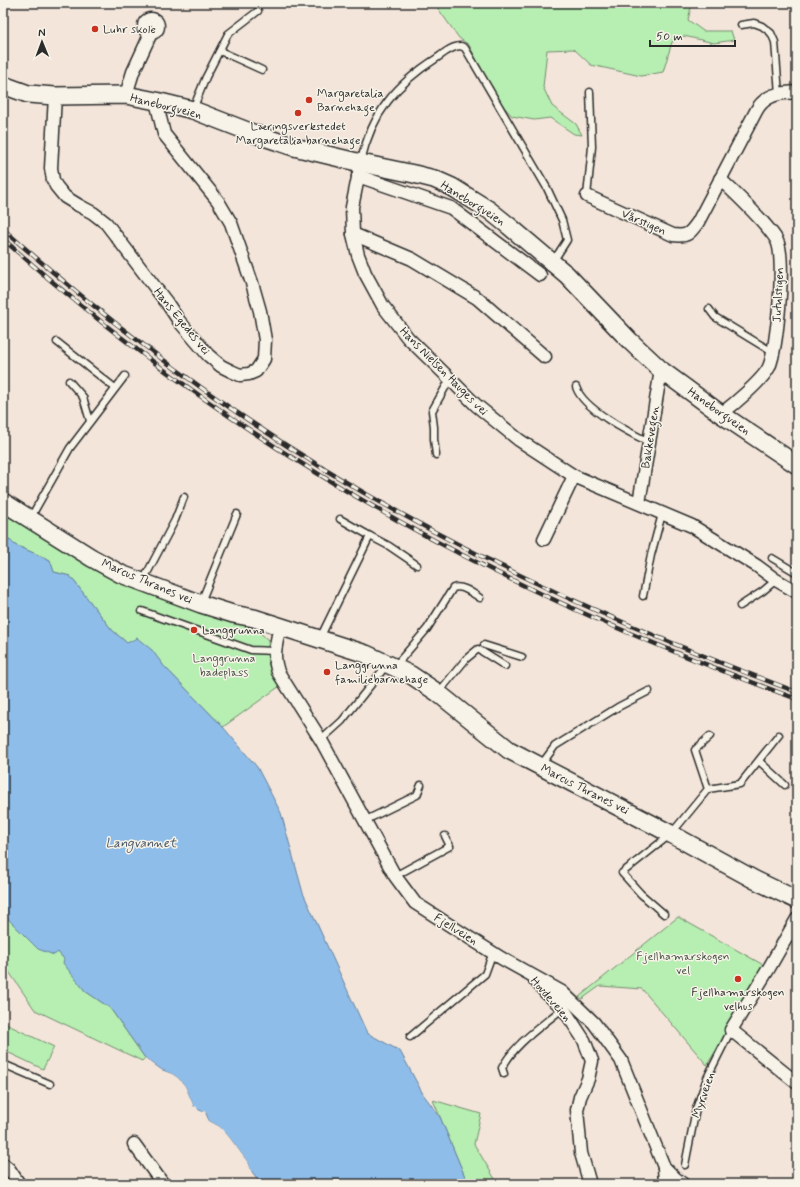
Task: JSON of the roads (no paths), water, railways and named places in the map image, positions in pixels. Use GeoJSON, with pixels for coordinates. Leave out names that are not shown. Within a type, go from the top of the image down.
{"type":"FeatureCollection","features":[{"type":"Feature","properties":{"kind":"street"},"geometry":{"type":"LineString","coordinates":[[126,96],[133,72],[151,33]]}},
{"type":"Feature","properties":{"kind":"street","name":"Haneborgveien"},"geometry":{"type":"LineString","coordinates":[[3,85],[28,94],[55,96],[126,96],[156,101],[193,110],[255,134],[359,170],[414,174],[434,179],[452,187],[489,210],[567,275],[630,341],[661,370],[721,414],[797,465]]}},
{"type":"Feature","properties":{"kind":"street"},"geometry":{"type":"LineString","coordinates":[[720,179],[762,102],[770,97],[780,94],[797,92]]}},
{"type":"Feature","properties":{"kind":"street","name":"Hans Egedes vei"},"geometry":{"type":"LineString","coordinates":[[55,96],[51,168],[53,180],[56,186],[65,197],[93,213],[106,223],[179,321],[208,355],[221,366],[231,371],[240,375],[249,374],[256,371],[264,360],[265,350],[265,340],[260,310],[252,283],[231,223],[218,201],[164,134],[156,101]]}},
{"type":"Feature","properties":{"kind":"street"},"geometry":{"type":"LineString","coordinates":[[359,170],[451,208],[540,275]]}},
{"type":"Feature","properties":{"kind":"street","name":"Hans Nielsen Hauges vei"},"geometry":{"type":"LineString","coordinates":[[359,170],[352,207],[353,234],[358,255],[365,273],[382,306],[408,338],[476,405],[519,440],[574,476],[692,526],[797,592]]}},
{"type":"Feature","properties":{"kind":"street","name":"Vårstigen"},"geometry":{"type":"LineString","coordinates":[[587,196],[673,235],[682,236],[690,232],[698,222],[720,179]]}},
{"type":"Feature","properties":{"kind":"street","name":"Jutulstigen"},"geometry":{"type":"LineString","coordinates":[[720,179],[754,211],[778,243],[781,275],[774,353],[768,368],[761,378],[721,414]]}},
{"type":"Feature","properties":{"kind":"street"},"geometry":{"type":"LineString","coordinates":[[353,234],[412,259],[477,298],[545,357]]}},
{"type":"Feature","properties":{"kind":"street","name":"Bakkevegen"},"geometry":{"type":"LineString","coordinates":[[639,504],[661,370]]}},
{"type":"Feature","properties":{"kind":"street"},"geometry":{"type":"LineString","coordinates":[[544,539],[574,476]]}},
{"type":"Feature","properties":{"kind":"street","name":"Marcus Thranes vei"},"geometry":{"type":"LineString","coordinates":[[3,502],[92,558],[121,574],[201,604],[233,614],[296,642],[318,643],[366,654],[411,676],[438,693],[509,750],[671,834],[755,880],[797,900]]}},
{"type":"Feature","properties":{"kind":"street","name":"Fjellveien"},"geometry":{"type":"LineString","coordinates":[[277,634],[275,662],[278,672],[321,740],[395,876],[414,903],[493,952],[562,992],[594,1023],[621,1060],[664,1167],[675,1182]]}},
{"type":"Feature","properties":{"kind":"street","name":"Myrveien"},"geometry":{"type":"LineString","coordinates":[[731,1030],[797,919]]}},
{"type":"Feature","properties":{"kind":"street","name":"Hovdeveien"},"geometry":{"type":"LineString","coordinates":[[530,974],[546,993],[562,1008],[584,1040],[592,1061],[588,1079],[580,1097],[577,1110],[581,1153],[590,1184]]}},
{"type":"Feature","properties":{"kind":"street"},"geometry":{"type":"LineString","coordinates":[[731,1030],[797,1083]]}},
{"type":"Feature","properties":{"kind":"street"},"geometry":{"type":"LineString","coordinates":[[134,1144],[163,1184]]}},
{"type":"Feature","properties":{"kind":"street"},"geometry":{"type":"LineString","coordinates":[[3,1164],[9,1168],[19,1184]]}},
{"type":"Feature","properties":{"kind":"lane"},"geometry":{"type":"LineString","coordinates":[[193,110],[206,77],[228,34],[258,11]]}},
{"type":"Feature","properties":{"kind":"lane"},"geometry":{"type":"LineString","coordinates":[[741,25],[754,23],[762,26],[771,33],[775,42],[780,94]]}},
{"type":"Feature","properties":{"kind":"lane"},"geometry":{"type":"LineString","coordinates":[[359,170],[370,132],[381,110],[402,84],[430,62],[455,46],[461,46],[464,48],[547,188],[562,220],[567,240],[551,262]]}},
{"type":"Feature","properties":{"kind":"lane"},"geometry":{"type":"LineString","coordinates":[[220,51],[262,70]]}},
{"type":"Feature","properties":{"kind":"lane"},"geometry":{"type":"LineString","coordinates":[[587,196],[592,147],[590,92]]}},
{"type":"Feature","properties":{"kind":"lane"},"geometry":{"type":"LineString","coordinates":[[708,309],[715,317],[774,353]]}},
{"type":"Feature","properties":{"kind":"lane"},"geometry":{"type":"LineString","coordinates":[[57,342],[115,388]]}},
{"type":"Feature","properties":{"kind":"lane"},"geometry":{"type":"LineString","coordinates":[[30,519],[70,448],[115,388],[126,376]]}},
{"type":"Feature","properties":{"kind":"lane"},"geometry":{"type":"LineString","coordinates":[[436,455],[432,411],[450,379]]}},
{"type":"Feature","properties":{"kind":"lane"},"geometry":{"type":"LineString","coordinates":[[69,381],[83,397],[90,421]]}},
{"type":"Feature","properties":{"kind":"lane"},"geometry":{"type":"LineString","coordinates":[[576,387],[578,392],[595,410],[623,429],[649,442]]}},
{"type":"Feature","properties":{"kind":"lane"},"geometry":{"type":"LineString","coordinates":[[143,582],[175,520],[184,497]]}},
{"type":"Feature","properties":{"kind":"lane"},"geometry":{"type":"LineString","coordinates":[[201,604],[237,514]]}},
{"type":"Feature","properties":{"kind":"lane"},"geometry":{"type":"LineString","coordinates":[[643,596],[651,555],[662,514]]}},
{"type":"Feature","properties":{"kind":"lane"},"geometry":{"type":"LineString","coordinates":[[340,519],[389,546],[417,565]]}},
{"type":"Feature","properties":{"kind":"lane"},"geometry":{"type":"LineString","coordinates":[[318,643],[331,613],[370,536]]}},
{"type":"Feature","properties":{"kind":"lane"},"geometry":{"type":"LineString","coordinates":[[772,558],[797,572]]}},
{"type":"Feature","properties":{"kind":"lane"},"geometry":{"type":"LineString","coordinates":[[740,606],[764,591],[776,580]]}},
{"type":"Feature","properties":{"kind":"lane"},"geometry":{"type":"LineString","coordinates":[[321,740],[342,721],[388,665],[427,629],[453,588],[459,587],[480,598]]}},
{"type":"Feature","properties":{"kind":"lane"},"geometry":{"type":"LineString","coordinates":[[142,611],[251,650],[277,634]]}},
{"type":"Feature","properties":{"kind":"lane"},"geometry":{"type":"LineString","coordinates":[[438,693],[466,659],[489,640]]}},
{"type":"Feature","properties":{"kind":"lane"},"geometry":{"type":"LineString","coordinates":[[484,645],[522,657]]}},
{"type":"Feature","properties":{"kind":"lane"},"geometry":{"type":"LineString","coordinates":[[478,649],[504,666]]}},
{"type":"Feature","properties":{"kind":"lane"},"geometry":{"type":"LineString","coordinates":[[540,766],[555,746],[618,707],[649,691]]}},
{"type":"Feature","properties":{"kind":"lane"},"geometry":{"type":"LineString","coordinates":[[664,914],[640,894],[622,873],[671,834],[708,789],[740,784],[779,735]]}},
{"type":"Feature","properties":{"kind":"lane"},"geometry":{"type":"LineString","coordinates":[[708,789],[695,750],[710,736]]}},
{"type":"Feature","properties":{"kind":"lane"},"geometry":{"type":"LineString","coordinates":[[759,761],[785,785]]}},
{"type":"Feature","properties":{"kind":"lane"},"geometry":{"type":"LineString","coordinates":[[364,821],[417,795],[421,785]]}},
{"type":"Feature","properties":{"kind":"lane"},"geometry":{"type":"LineString","coordinates":[[395,876],[450,846],[444,836]]}},
{"type":"Feature","properties":{"kind":"lane"},"geometry":{"type":"LineString","coordinates":[[410,1037],[485,974],[493,952]]}},
{"type":"Feature","properties":{"kind":"lane"},"geometry":{"type":"LineString","coordinates":[[504,1074],[502,1068],[508,1057],[524,1040],[562,1008]]}},
{"type":"Feature","properties":{"kind":"lane","name":"Myrveien"},"geometry":{"type":"LineString","coordinates":[[685,1164],[696,1109],[707,1078],[731,1030]]}},
{"type":"Feature","properties":{"kind":"lane"},"geometry":{"type":"LineString","coordinates":[[3,1064],[50,1084]]}},
{"type":"Feature","properties":{"kind":"water","name":"Langvannet"},"geometry":{"type":"Polygon","coordinates":[[[3,533],[15,545],[50,560],[54,572],[70,576],[112,630],[127,643],[137,638],[152,650],[163,665],[223,727],[257,767],[281,813],[303,893],[367,1033],[400,1051],[423,1094],[440,1117],[468,1184],[261,1184],[250,1169],[249,1164],[229,1137],[220,1127],[209,1121],[205,1111],[203,1112],[194,1107],[185,1086],[178,1078],[162,1070],[145,1058],[110,1008],[85,991],[63,963],[64,959],[58,952],[54,955],[38,949],[7,918],[3,910],[3,533]]]}},
{"type":"Feature","properties":{"kind":"railway"},"geometry":{"type":"LineString","coordinates":[[3,229],[98,309],[197,385],[300,454],[353,486],[454,542],[550,590],[648,633],[797,692]]}},
{"type":"Feature","properties":{"kind":"railway"},"geometry":{"type":"LineString","coordinates":[[3,239],[59,288],[176,379],[237,422],[363,501],[494,571],[568,606],[682,655],[797,699]]}},
{"type":"Feature","properties":{"kind":"place","name":"Luhr skole"},"geometry":{"type":"Point","coordinates":[95,29]}},
{"type":"Feature","properties":{"kind":"place","name":"Margaretalia Barnehage"},"geometry":{"type":"Point","coordinates":[309,100]}},
{"type":"Feature","properties":{"kind":"place","name":"Læringsverkstedet Margaretalia barnehage"},"geometry":{"type":"Point","coordinates":[298,113]}},
{"type":"Feature","properties":{"kind":"place","name":"Langgrunna"},"geometry":{"type":"Point","coordinates":[194,630]}},
{"type":"Feature","properties":{"kind":"place","name":"Langgrunna familiebarnehage"},"geometry":{"type":"Point","coordinates":[327,672]}},
{"type":"Feature","properties":{"kind":"place","name":"Fjellhamarskogen velhus"},"geometry":{"type":"Point","coordinates":[738,979]}},
{"type":"Feature","properties":{"kind":"park label","name":"Langgrunna badeplass"},"geometry":{"type":"Point","coordinates":[224,665]}},
{"type":"Feature","properties":{"kind":"park label","name":"Fjellhamarskogen vel"},"geometry":{"type":"Point","coordinates":[683,963]}}]}
